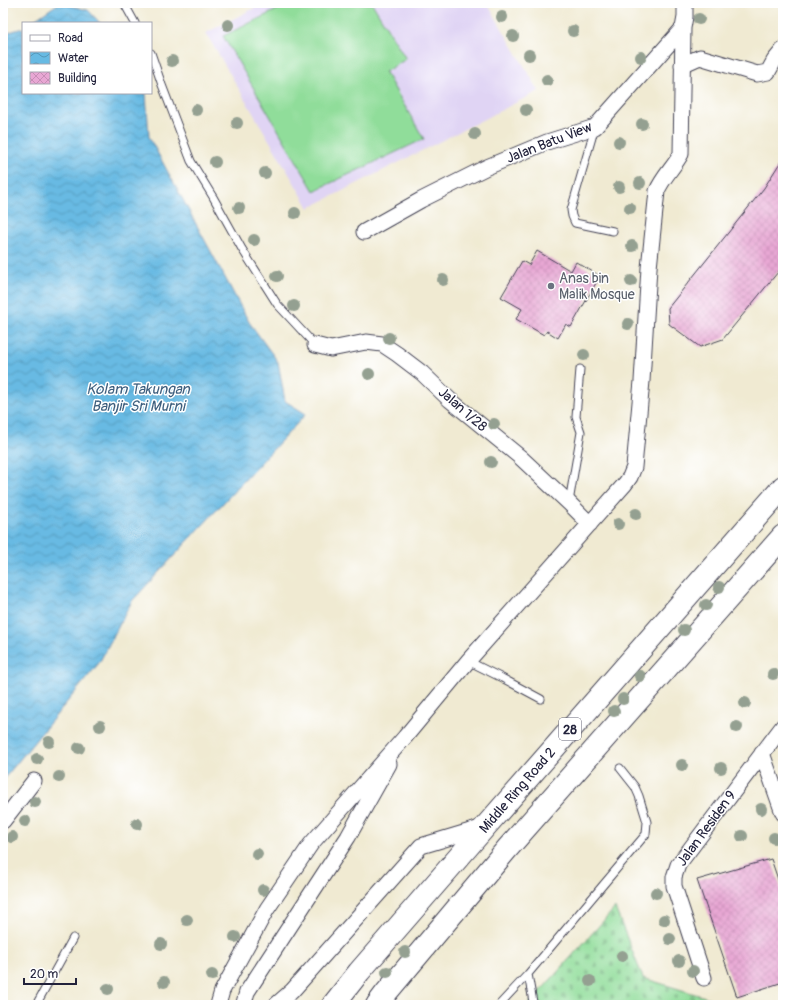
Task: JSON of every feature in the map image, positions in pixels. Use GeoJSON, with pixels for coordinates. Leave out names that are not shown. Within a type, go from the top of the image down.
{"type":"FeatureCollection","features":[{"type":"Feature","properties":{"kind":"highway","name":"Middle Ring Road 2"},"geometry":{"type":"LineString","coordinates":[[333,1005],[359,972],[484,827],[783,487]]}},
{"type":"Feature","properties":{"kind":"highway","name":"28"},"geometry":{"type":"LineString","coordinates":[[377,1005],[507,849],[783,536]]}},
{"type":"Feature","properties":{"kind":"street"},"geometry":{"type":"LineString","coordinates":[[218,1005],[222,991],[267,909],[311,844],[405,737],[468,661],[630,477],[634,467],[642,381],[649,268],[657,191],[681,154],[682,65],[685,3]]}},
{"type":"Feature","properties":{"kind":"street","name":"Jalan Batu View"},"geometry":{"type":"LineString","coordinates":[[364,232],[487,166],[547,142],[595,127],[683,28]]}},
{"type":"Feature","properties":{"kind":"street"},"geometry":{"type":"LineString","coordinates":[[682,65],[700,57],[757,74],[768,72],[774,61],[783,50]]}},
{"type":"Feature","properties":{"kind":"street","name":"Jalan 1/28"},"geometry":{"type":"LineString","coordinates":[[315,346],[332,349],[366,342],[382,344],[422,373],[450,400],[520,457],[569,502],[590,524]]}},
{"type":"Feature","properties":{"kind":"street","name":"Jalan Residen 9"},"geometry":{"type":"LineString","coordinates":[[704,978],[674,886],[674,878],[678,865],[783,726]]}},
{"type":"Feature","properties":{"kind":"street"},"geometry":{"type":"LineString","coordinates":[[244,1005],[247,992],[348,837],[405,737]]}},
{"type":"Feature","properties":{"kind":"street"},"geometry":{"type":"LineString","coordinates":[[762,753],[783,813]]}},
{"type":"Feature","properties":{"kind":"street"},"geometry":{"type":"LineString","coordinates":[[3,821],[34,781]]}},
{"type":"Feature","properties":{"kind":"street"},"geometry":{"type":"LineString","coordinates":[[276,1005],[292,991],[421,846],[484,827]]}},
{"type":"Feature","properties":{"kind":"lane"},"geometry":{"type":"LineString","coordinates":[[124,3],[134,22]]}},
{"type":"Feature","properties":{"kind":"lane"},"geometry":{"type":"LineString","coordinates":[[152,56],[191,161],[242,249],[277,304],[315,346]]}},
{"type":"Feature","properties":{"kind":"lane"},"geometry":{"type":"LineString","coordinates":[[595,127],[571,210],[572,216],[575,223],[613,231]]}},
{"type":"Feature","properties":{"kind":"lane"},"geometry":{"type":"LineString","coordinates":[[569,502],[582,432],[576,417],[580,369]]}},
{"type":"Feature","properties":{"kind":"lane"},"geometry":{"type":"LineString","coordinates":[[468,661],[541,699]]}},
{"type":"Feature","properties":{"kind":"lane"},"geometry":{"type":"LineString","coordinates":[[498,1005],[528,974],[646,834],[647,822],[639,796],[620,768]]}},
{"type":"Feature","properties":{"kind":"lane"},"geometry":{"type":"LineString","coordinates":[[36,1005],[73,938]]}},
{"type":"Feature","properties":{"kind":"lane"},"geometry":{"type":"LineString","coordinates":[[528,974],[533,1002],[532,1005]]}},
{"type":"Feature","properties":{"kind":"shaded area"},"geometry":{"type":"Polygon","coordinates":[[[264,3],[487,3],[539,91],[309,208],[206,33],[264,3]]]}},
{"type":"Feature","properties":{"kind":"green space"},"geometry":{"type":"Polygon","coordinates":[[[291,3],[372,3],[406,59],[385,72],[424,139],[314,191],[223,36],[291,3]]]}},
{"type":"Feature","properties":{"kind":"green space"},"geometry":{"type":"Polygon","coordinates":[[[615,908],[643,978],[731,1005],[528,1005],[615,908]]]}},
{"type":"Feature","properties":{"kind":"water"},"geometry":{"type":"Polygon","coordinates":[[[59,3],[88,10],[99,22],[31,22],[59,3]]]}},
{"type":"Feature","properties":{"kind":"water","name":"Kolam Takungan Banjir Sri Murni"},"geometry":{"type":"Polygon","coordinates":[[[22,28],[22,94],[146,94],[149,137],[249,322],[278,362],[285,401],[306,414],[132,601],[99,663],[3,780],[3,34],[22,28]]]}},
{"type":"Feature","properties":{"kind":"building"},"geometry":{"type":"Polygon","coordinates":[[[783,158],[783,266],[723,339],[700,347],[669,324],[668,308],[764,188],[783,158]]]}},
{"type":"Feature","properties":{"kind":"building","name":"Anas bin Malik Mosque"},"geometry":{"type":"Polygon","coordinates":[[[537,251],[571,271],[576,262],[600,276],[571,327],[566,324],[558,338],[547,331],[544,335],[516,319],[522,309],[501,297],[522,261],[529,265],[537,251]]]}},
{"type":"Feature","properties":{"kind":"building"},"geometry":{"type":"Polygon","coordinates":[[[771,859],[783,894],[783,982],[737,997],[697,880],[771,859]]]}},
{"type":"Feature","properties":{"kind":"place","name":"Anas bin Malik Mosque"},"geometry":{"type":"Point","coordinates":[551,286]}}]}
